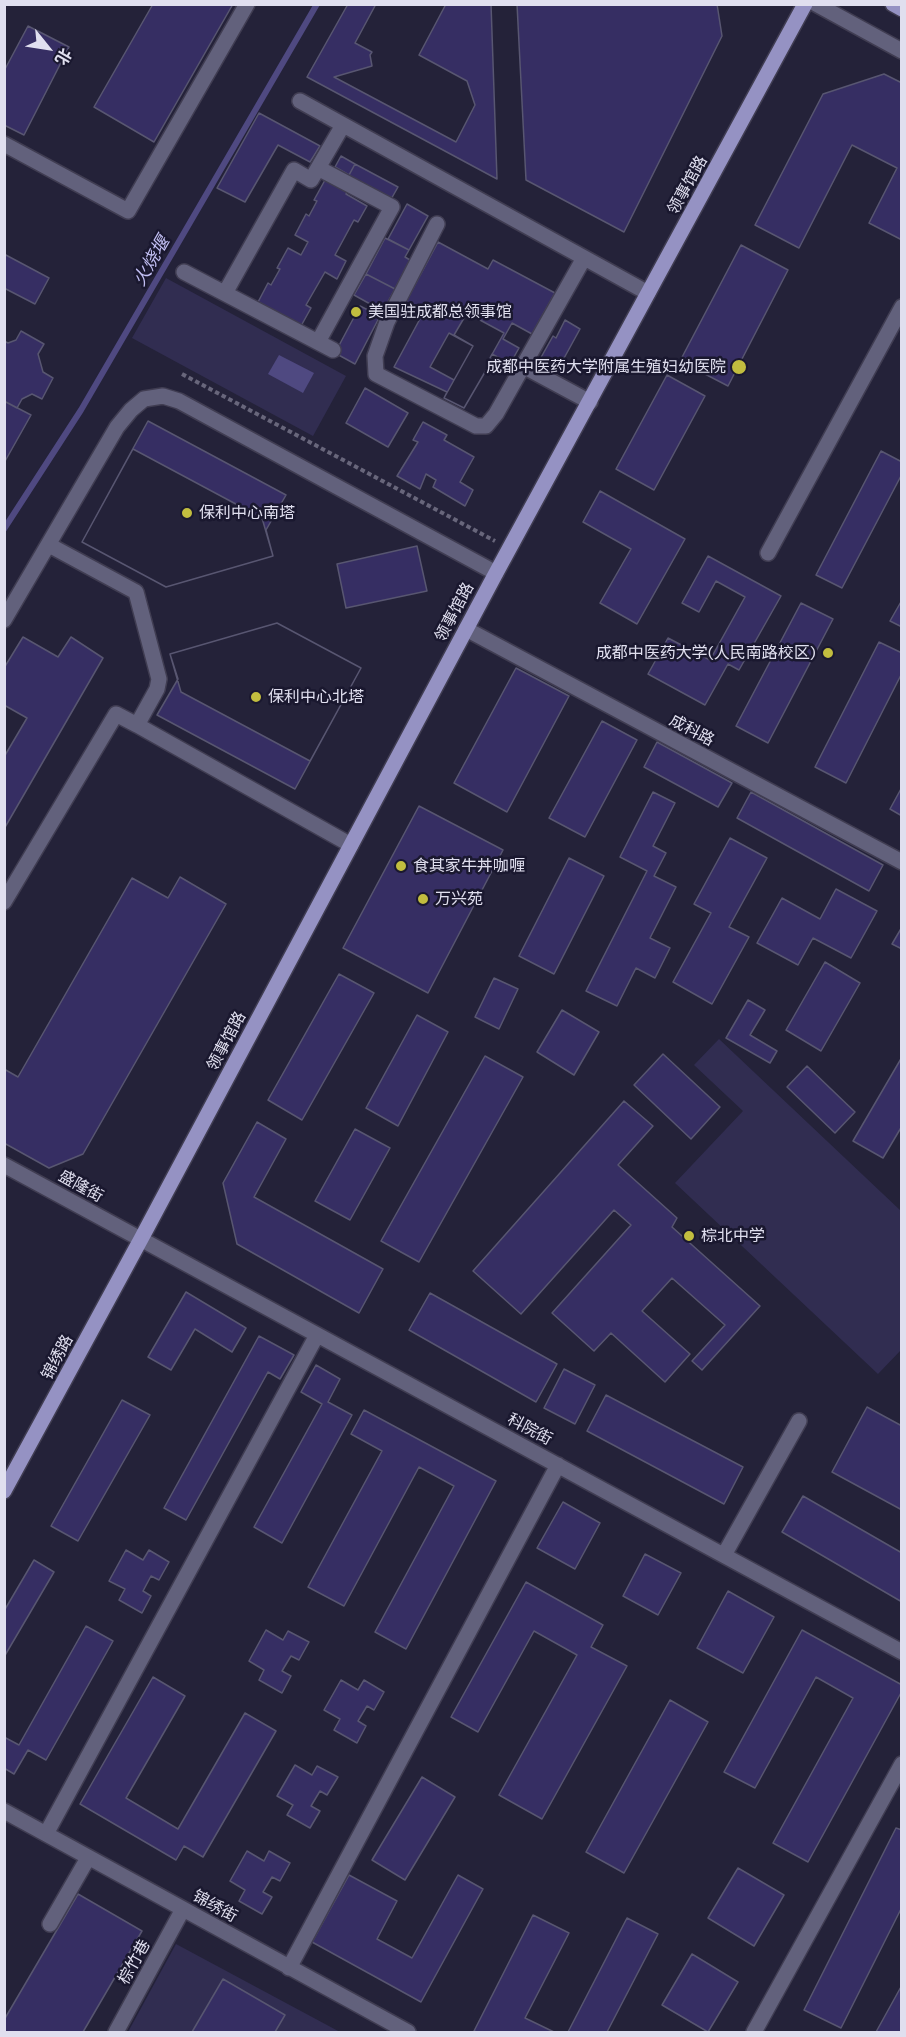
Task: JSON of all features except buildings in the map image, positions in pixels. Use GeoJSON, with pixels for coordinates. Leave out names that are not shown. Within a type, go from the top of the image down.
{"type":"FeatureCollection","features":[{"type":"Feature","properties":{"kind":"main road","name":"领事馆路"},"geometry":{"type":"LineString","coordinates":[[141,1239],[509,548],[805,4]]}},
{"type":"Feature","properties":{"kind":"main road"},"geometry":{"type":"LineString","coordinates":[[893,4],[902,9]]}},
{"type":"Feature","properties":{"kind":"main road","name":"锦绣路"},"geometry":{"type":"LineString","coordinates":[[4,1491],[141,1239]]}},
{"type":"Feature","properties":{"kind":"street"},"geometry":{"type":"LineString","coordinates":[[4,144],[128,211],[247,4]]}},
{"type":"Feature","properties":{"kind":"street"},"geometry":{"type":"LineString","coordinates":[[816,4],[902,51]]}},
{"type":"Feature","properties":{"kind":"street"},"geometry":{"type":"LineString","coordinates":[[300,101],[648,293]]}},
{"type":"Feature","properties":{"kind":"street"},"geometry":{"type":"LineString","coordinates":[[225,293],[294,170],[311,180],[343,125]]}},
{"type":"Feature","properties":{"kind":"street"},"geometry":{"type":"LineString","coordinates":[[318,168],[392,207],[318,342]]}},
{"type":"Feature","properties":{"kind":"street"},"geometry":{"type":"LineString","coordinates":[[437,224],[387,322],[375,357],[376,374],[476,426],[486,426],[496,414],[584,258]]}},
{"type":"Feature","properties":{"kind":"street"},"geometry":{"type":"LineString","coordinates":[[184,272],[333,350]]}},
{"type":"Feature","properties":{"kind":"street"},"geometry":{"type":"LineString","coordinates":[[768,553],[902,307]]}},
{"type":"Feature","properties":{"kind":"street"},"geometry":{"type":"LineString","coordinates":[[523,366],[590,402]]}},
{"type":"Feature","properties":{"kind":"street"},"geometry":{"type":"LineString","coordinates":[[4,620],[117,427],[144,399],[163,396],[179,401],[496,573]]}},
{"type":"Feature","properties":{"kind":"street"},"geometry":{"type":"LineString","coordinates":[[49,545],[136,592],[159,679],[157,689],[137,725]]}},
{"type":"Feature","properties":{"kind":"street","name":"成科路"},"geometry":{"type":"LineString","coordinates":[[466,629],[902,862]]}},
{"type":"Feature","properties":{"kind":"street"},"geometry":{"type":"LineString","coordinates":[[4,902],[116,714],[351,844]]}},
{"type":"Feature","properties":{"kind":"street","name":"盛隆街"},"geometry":{"type":"LineString","coordinates":[[4,1165],[141,1239]]}},
{"type":"Feature","properties":{"kind":"street","name":"科院街"},"geometry":{"type":"LineString","coordinates":[[141,1239],[902,1652]]}},
{"type":"Feature","properties":{"kind":"street"},"geometry":{"type":"LineString","coordinates":[[46,1834],[316,1335]]}},
{"type":"Feature","properties":{"kind":"street"},"geometry":{"type":"LineString","coordinates":[[724,1555],[799,1421]]}},
{"type":"Feature","properties":{"kind":"street"},"geometry":{"type":"LineString","coordinates":[[289,1968],[558,1465]]}},
{"type":"Feature","properties":{"kind":"street"},"geometry":{"type":"LineString","coordinates":[[754,2032],[902,1764]]}},
{"type":"Feature","properties":{"kind":"street","name":"锦绣街"},"geometry":{"type":"LineString","coordinates":[[4,1811],[408,2032]]}},
{"type":"Feature","properties":{"kind":"street"},"geometry":{"type":"LineString","coordinates":[[50,1924],[88,1858]]}},
{"type":"Feature","properties":{"kind":"street","name":"棕竹巷"},"geometry":{"type":"LineString","coordinates":[[116,2032],[183,1910]]}},
{"type":"Feature","properties":{"kind":"path"},"geometry":{"type":"LineString","coordinates":[[182,374],[509,548]]}},
{"type":"Feature","properties":{"kind":"shaded area"},"geometry":{"type":"Polygon","coordinates":[[[166,278],[346,376],[313,436],[132,338],[166,278]]]}},
{"type":"Feature","properties":{"kind":"shaded area"},"geometry":{"type":"Polygon","coordinates":[[[279,355],[314,373],[303,393],[268,374],[279,355]]]}},
{"type":"Feature","properties":{"kind":"shaded area"},"geometry":{"type":"Polygon","coordinates":[[[719,1039],[901,1211],[901,1350],[878,1374],[675,1183],[743,1111],[694,1065],[719,1039]]]}},
{"type":"Feature","properties":{"kind":"shaded area"},"geometry":{"type":"Polygon","coordinates":[[[176,1944],[340,2032],[128,2032],[176,1944]]]}},
{"type":"Feature","properties":{"kind":"waterway","name":"火烧堰"},"geometry":{"type":"LineString","coordinates":[[4,529],[81,410],[317,4]]}},
{"type":"Feature","properties":{"kind":"place","name":"美国驻成都总领事馆"},"geometry":{"type":"Point","coordinates":[356,312]}},
{"type":"Feature","properties":{"kind":"place","name":"成都中医药大学附属生殖妇幼医院"},"geometry":{"type":"Point","coordinates":[739,367]}},
{"type":"Feature","properties":{"kind":"place","name":"保利中心南塔"},"geometry":{"type":"Point","coordinates":[187,513]}},
{"type":"Feature","properties":{"kind":"place","name":"成都中医药大学(人民南路校区)"},"geometry":{"type":"Point","coordinates":[828,653]}},
{"type":"Feature","properties":{"kind":"place","name":"保利中心北塔"},"geometry":{"type":"Point","coordinates":[256,697]}},
{"type":"Feature","properties":{"kind":"place","name":"食其家牛丼咖喱"},"geometry":{"type":"Point","coordinates":[401,866]}},
{"type":"Feature","properties":{"kind":"place","name":"万兴苑"},"geometry":{"type":"Point","coordinates":[423,899]}},
{"type":"Feature","properties":{"kind":"place","name":"棕北中学"},"geometry":{"type":"Point","coordinates":[689,1236]}}]}
